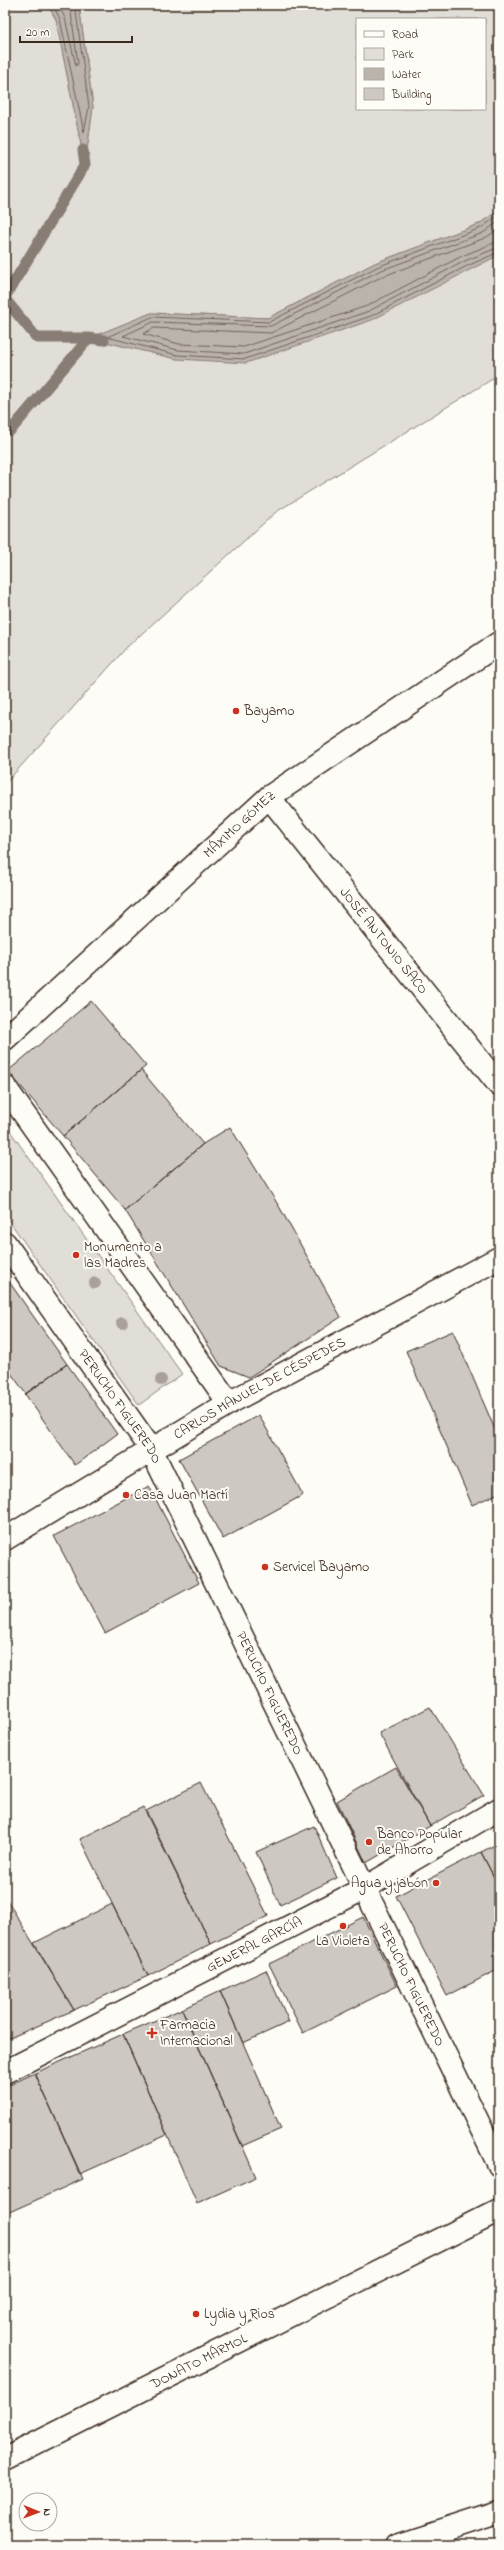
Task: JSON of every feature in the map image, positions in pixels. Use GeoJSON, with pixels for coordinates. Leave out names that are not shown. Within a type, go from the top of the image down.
{"type":"FeatureCollection","features":[{"type":"Feature","properties":{"kind":"street","name":"MÁXIMO GÓMEZ"},"geometry":{"type":"LineString","coordinates":[[5,1039],[269,797],[499,642]]}},
{"type":"Feature","properties":{"kind":"street","name":"JOSÉ ANTONIO SACO"},"geometry":{"type":"LineString","coordinates":[[269,797],[499,1085]]}},
{"type":"Feature","properties":{"kind":"street"},"geometry":{"type":"LineString","coordinates":[[5,1087],[229,1403]]}},
{"type":"Feature","properties":{"kind":"street","name":"PERUCHO FIGUEREDO"},"geometry":{"type":"LineString","coordinates":[[5,1243],[151,1449],[363,1889],[499,2165]]}},
{"type":"Feature","properties":{"kind":"street","name":"CARLOS MANUEL DE CÉSPEDES"},"geometry":{"type":"LineString","coordinates":[[5,1539],[229,1403],[499,1258]]}},
{"type":"Feature","properties":{"kind":"street","name":"GENERAL GARCÍA"},"geometry":{"type":"LineString","coordinates":[[5,2072],[363,1889],[499,1809]]}},
{"type":"Feature","properties":{"kind":"street","name":"DONATO MÁRMOL"},"geometry":{"type":"LineString","coordinates":[[5,2459],[499,2210]]}},
{"type":"Feature","properties":{"kind":"street"},"geometry":{"type":"LineString","coordinates":[[397,2545],[499,2512]]}},
{"type":"Feature","properties":{"kind":"green space"},"geometry":{"type":"Polygon","coordinates":[[[5,5],[48,5],[56,20],[85,164],[93,107],[79,5],[499,5],[499,210],[479,224],[375,263],[268,318],[151,313],[90,338],[177,359],[469,269],[499,255],[499,375],[276,512],[127,647],[5,784],[5,5]]]}},
{"type":"Feature","properties":{"kind":"green space"},"geometry":{"type":"Polygon","coordinates":[[[5,1124],[182,1374],[139,1405],[5,1215],[5,1124]]]}},
{"type":"Feature","properties":{"kind":"water"},"geometry":{"type":"Polygon","coordinates":[[[48,5],[79,5],[93,107],[85,165],[56,20],[48,5]]]}},
{"type":"Feature","properties":{"kind":"water"},"geometry":{"type":"Polygon","coordinates":[[[499,210],[499,255],[372,320],[246,363],[177,359],[89,338],[151,313],[268,318],[375,263],[479,224],[499,210]]]}},
{"type":"Feature","properties":{"kind":"building"},"geometry":{"type":"Polygon","coordinates":[[[91,1001],[146,1066],[63,1136],[8,1071],[91,1001]]]}},
{"type":"Feature","properties":{"kind":"building"},"geometry":{"type":"Polygon","coordinates":[[[141,1070],[203,1144],[125,1210],[63,1136],[141,1070]]]}},
{"type":"Feature","properties":{"kind":"building"},"geometry":{"type":"Polygon","coordinates":[[[230,1127],[280,1208],[341,1317],[249,1377],[221,1366],[125,1210],[203,1144],[230,1127]]]}},
{"type":"Feature","properties":{"kind":"building"},"geometry":{"type":"Polygon","coordinates":[[[5,1276],[67,1364],[26,1394],[5,1365],[5,1276]]]}},
{"type":"Feature","properties":{"kind":"building"},"geometry":{"type":"Polygon","coordinates":[[[453,1331],[499,1439],[499,1493],[472,1505],[406,1351],[453,1331]]]}},
{"type":"Feature","properties":{"kind":"building"},"geometry":{"type":"Polygon","coordinates":[[[67,1364],[117,1434],[75,1465],[25,1394],[67,1364]]]}},
{"type":"Feature","properties":{"kind":"building"},"geometry":{"type":"Polygon","coordinates":[[[259,1415],[303,1495],[223,1539],[179,1459],[259,1415]]]}},
{"type":"Feature","properties":{"kind":"building"},"geometry":{"type":"Polygon","coordinates":[[[149,1486],[199,1583],[105,1633],[54,1536],[149,1486]]]}},
{"type":"Feature","properties":{"kind":"building"},"geometry":{"type":"Polygon","coordinates":[[[430,1707],[484,1795],[430,1826],[379,1733],[430,1707]]]}},
{"type":"Feature","properties":{"kind":"building"},"geometry":{"type":"Polygon","coordinates":[[[396,1767],[430,1826],[366,1863],[337,1801],[396,1767]]]}},
{"type":"Feature","properties":{"kind":"building"},"geometry":{"type":"Polygon","coordinates":[[[201,1783],[268,1916],[211,1944],[146,1811],[201,1783]]]}},
{"type":"Feature","properties":{"kind":"building"},"geometry":{"type":"Polygon","coordinates":[[[143,1807],[211,1944],[148,1976],[80,1839],[143,1807]]]}},
{"type":"Feature","properties":{"kind":"building"},"geometry":{"type":"Polygon","coordinates":[[[314,1826],[337,1878],[280,1905],[256,1852],[314,1826]]]}},
{"type":"Feature","properties":{"kind":"building"},"geometry":{"type":"Polygon","coordinates":[[[499,1843],[499,1887],[481,1852],[499,1843]]]}},
{"type":"Feature","properties":{"kind":"building"},"geometry":{"type":"Polygon","coordinates":[[[481,1852],[499,1887],[499,1969],[447,1996],[396,1896],[481,1852]]]}},
{"type":"Feature","properties":{"kind":"building"},"geometry":{"type":"Polygon","coordinates":[[[5,1897],[74,2010],[5,2040],[5,1897]]]}},
{"type":"Feature","properties":{"kind":"building"},"geometry":{"type":"Polygon","coordinates":[[[112,1904],[148,1976],[74,2010],[34,1943],[112,1904]]]}},
{"type":"Feature","properties":{"kind":"building"},"geometry":{"type":"Polygon","coordinates":[[[363,1917],[397,1986],[303,2033],[269,1964],[363,1917]]]}},
{"type":"Feature","properties":{"kind":"building"},"geometry":{"type":"Polygon","coordinates":[[[266,1970],[289,2022],[243,2043],[220,1991],[266,1970]]]}},
{"type":"Feature","properties":{"kind":"building"},"geometry":{"type":"Polygon","coordinates":[[[220,1991],[281,2129],[242,2146],[182,2009],[220,1991]]]}},
{"type":"Feature","properties":{"kind":"building"},"geometry":{"type":"Polygon","coordinates":[[[182,2009],[256,2177],[197,2203],[123,2034],[182,2009]]]}},
{"type":"Feature","properties":{"kind":"building"},"geometry":{"type":"Polygon","coordinates":[[[123,2034],[167,2135],[80,2174],[35,2073],[123,2034]]]}},
{"type":"Feature","properties":{"kind":"building"},"geometry":{"type":"Polygon","coordinates":[[[35,2073],[83,2179],[5,2214],[5,2087],[35,2073]]]}},
{"type":"Feature","properties":{"kind":"waterway"},"geometry":{"type":"LineString","coordinates":[[5,297],[85,165],[83,150]]}},
{"type":"Feature","properties":{"kind":"waterway"},"geometry":{"type":"LineString","coordinates":[[5,299],[37,338],[89,338]]}},
{"type":"Feature","properties":{"kind":"waterway"},"geometry":{"type":"LineString","coordinates":[[5,430],[11,430],[89,338],[104,340]]}},
{"type":"Feature","properties":{"kind":"place","name":"Bayamo"},"geometry":{"type":"Point","coordinates":[236,711]}},
{"type":"Feature","properties":{"kind":"place","name":"Monumento a las Madres"},"geometry":{"type":"Point","coordinates":[76,1255]}},
{"type":"Feature","properties":{"kind":"place","name":"Casa Juan Martí"},"geometry":{"type":"Point","coordinates":[126,1495]}},
{"type":"Feature","properties":{"kind":"place","name":"Servicel Bayamo"},"geometry":{"type":"Point","coordinates":[265,1567]}},
{"type":"Feature","properties":{"kind":"place","name":"Banco Popular de Ahorro"},"geometry":{"type":"Point","coordinates":[369,1842]}},
{"type":"Feature","properties":{"kind":"place","name":"Agua y jabón"},"geometry":{"type":"Point","coordinates":[436,1883]}},
{"type":"Feature","properties":{"kind":"place","name":"La Violeta"},"geometry":{"type":"Point","coordinates":[343,1926]}},
{"type":"Feature","properties":{"kind":"place","name":"Farmacia Internacional"},"geometry":{"type":"Point","coordinates":[152,2033]}},
{"type":"Feature","properties":{"kind":"place","name":"Lydia y Rios"},"geometry":{"type":"Point","coordinates":[196,2314]}}]}
